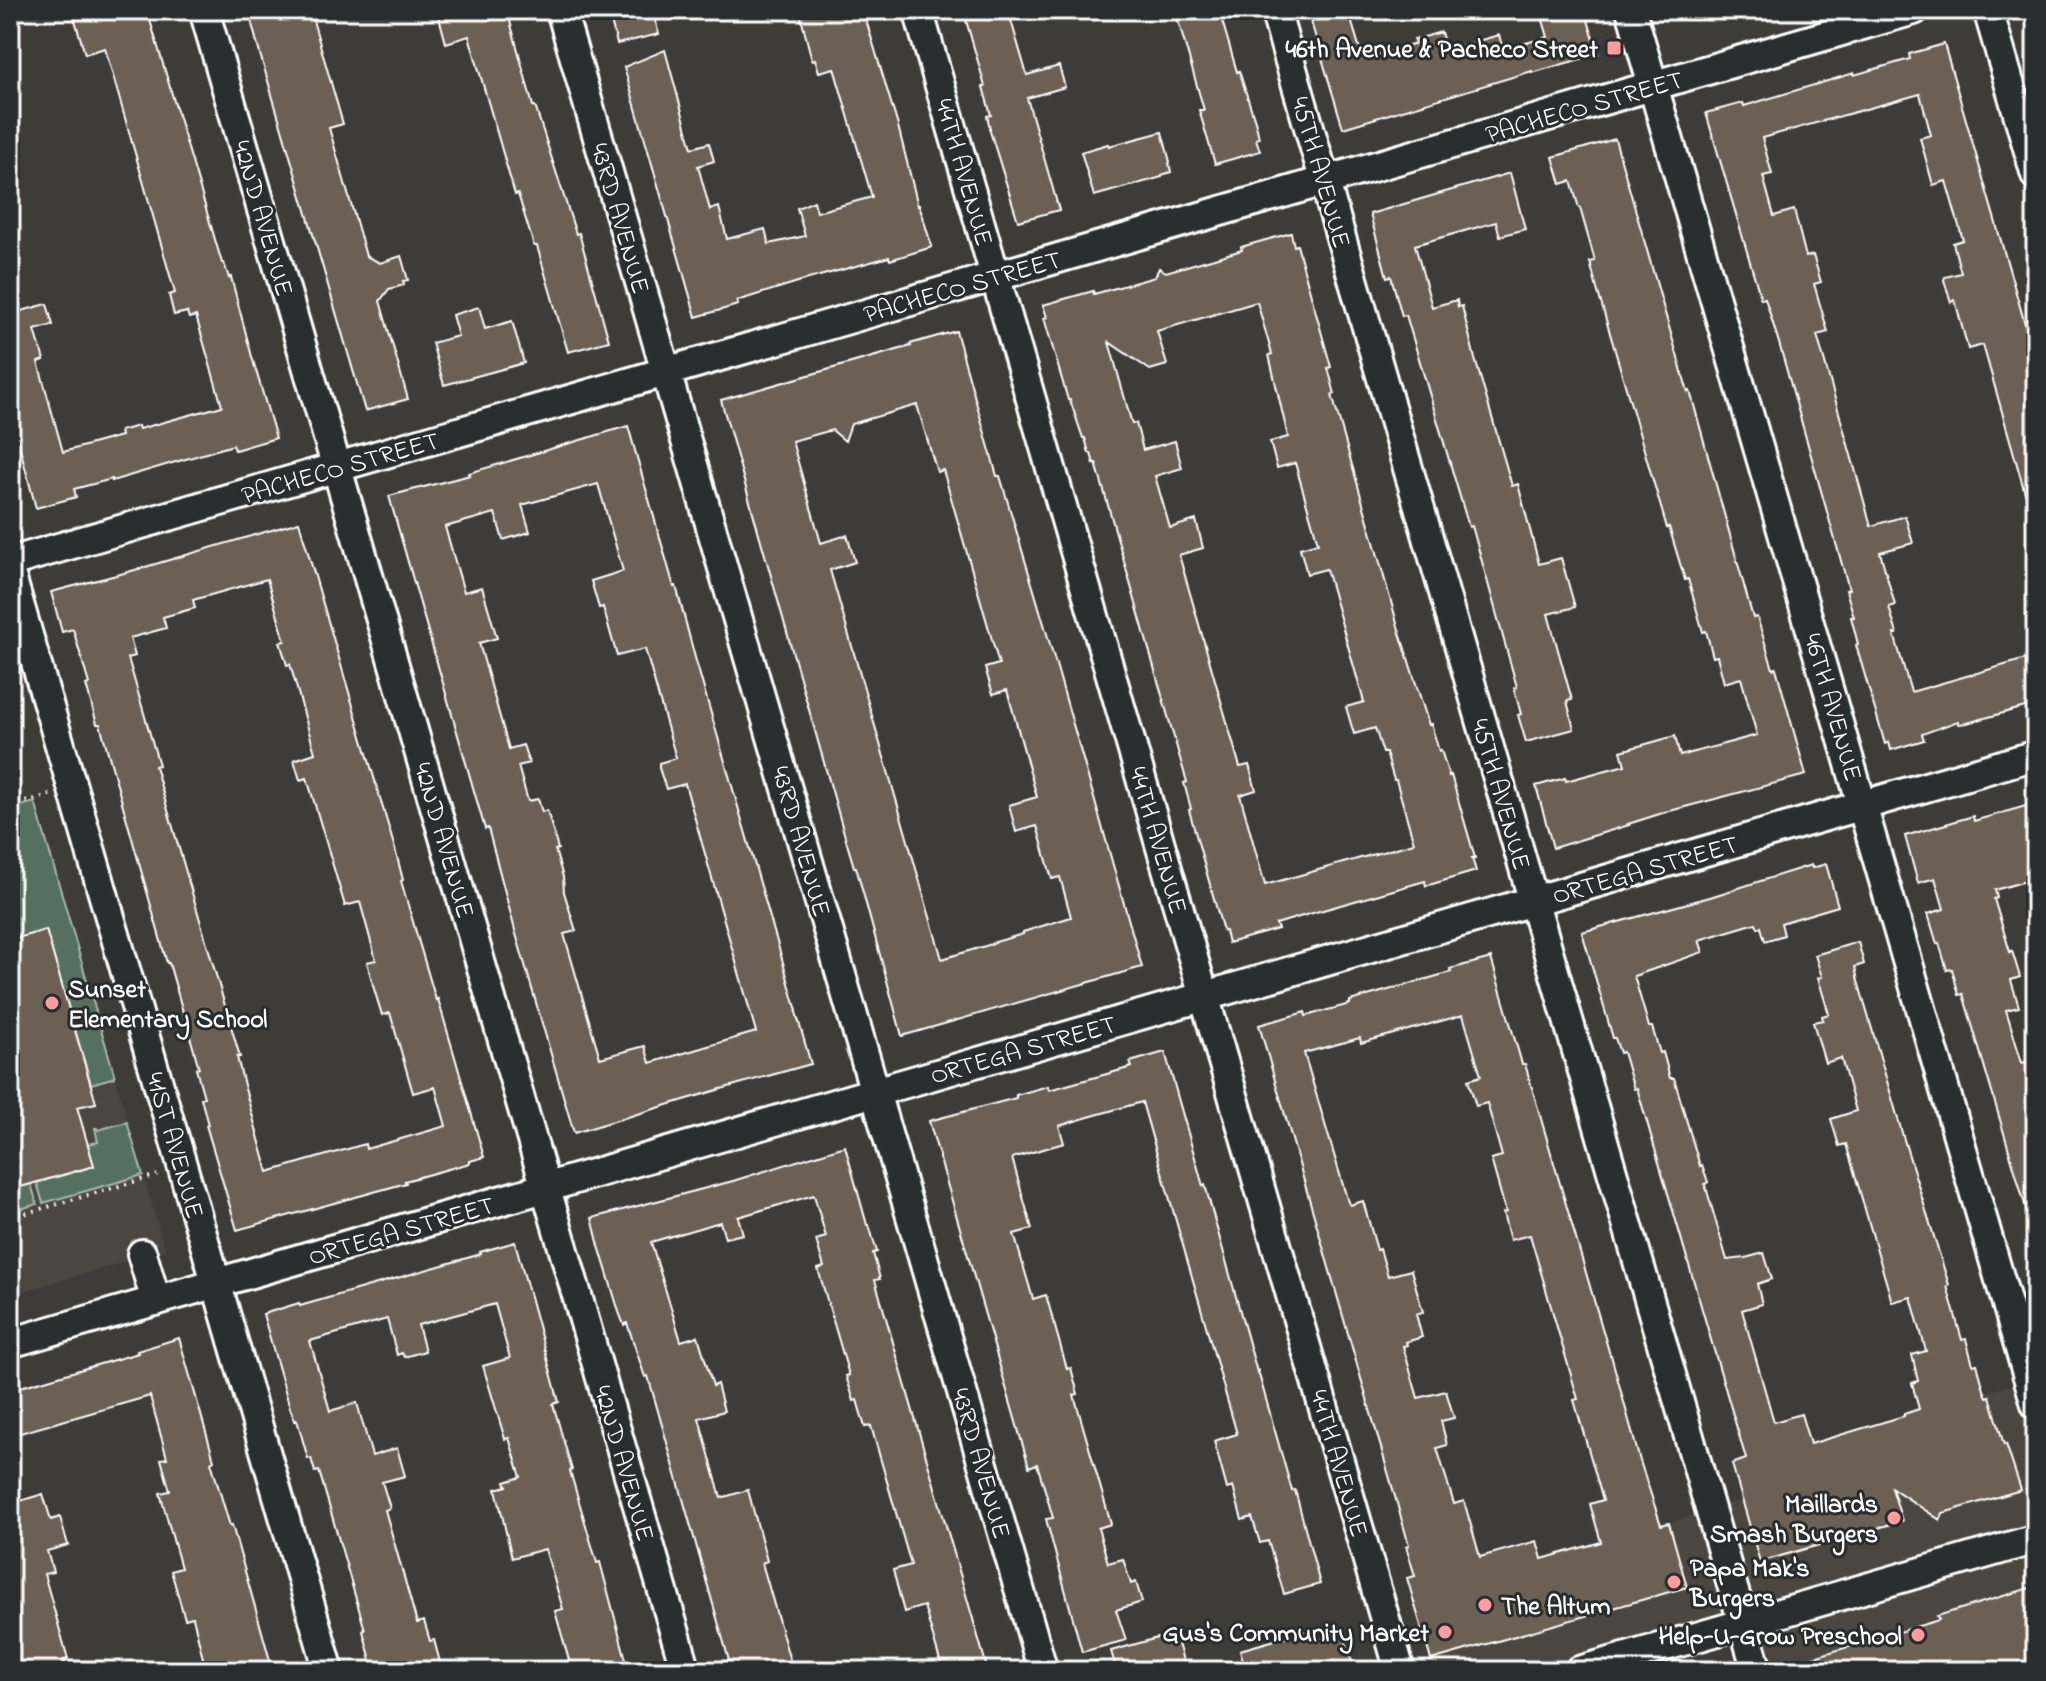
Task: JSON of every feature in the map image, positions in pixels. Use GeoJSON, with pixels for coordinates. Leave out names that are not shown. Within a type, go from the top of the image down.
{"type":"FeatureCollection","features":[{"type":"Feature","properties":{"kind":"street","name":"42ND AVENUE"},"geometry":{"type":"LineString","coordinates":[[204,10],[686,1671]]}},
{"type":"Feature","properties":{"kind":"street","name":"43RD AVENUE"},"geometry":{"type":"LineString","coordinates":[[561,10],[1043,1671]]}},
{"type":"Feature","properties":{"kind":"street","name":"44TH AVENUE"},"geometry":{"type":"LineString","coordinates":[[918,10],[1400,1671]]}},
{"type":"Feature","properties":{"kind":"street","name":"45TH AVENUE"},"geometry":{"type":"LineString","coordinates":[[1275,10],[1757,1671]]}},
{"type":"Feature","properties":{"kind":"street","name":"46TH AVENUE"},"geometry":{"type":"LineString","coordinates":[[1631,10],[2036,1404]]}},
{"type":"Feature","properties":{"kind":"street","name":"PACHECO STREET"},"geometry":{"type":"LineString","coordinates":[[10,562],[1914,10]]}},
{"type":"Feature","properties":{"kind":"street"},"geometry":{"type":"LineString","coordinates":[[1988,10],[2036,175]]}},
{"type":"Feature","properties":{"kind":"street","name":"41ST AVENUE"},"geometry":{"type":"LineString","coordinates":[[10,573],[329,1671]]}},
{"type":"Feature","properties":{"kind":"street","name":"ORTEGA STREET"},"geometry":{"type":"LineString","coordinates":[[10,1343],[2036,755]]}},
{"type":"Feature","properties":{"kind":"street"},"geometry":{"type":"LineString","coordinates":[[142,1254],[156,1301]]}},
{"type":"Feature","properties":{"kind":"street"},"geometry":{"type":"LineString","coordinates":[[1579,1671],[2036,1539]]}},
{"type":"Feature","properties":{"kind":"path"},"geometry":{"type":"LineString","coordinates":[[10,806],[73,789]]}},
{"type":"Feature","properties":{"kind":"path"},"geometry":{"type":"LineString","coordinates":[[10,1218],[183,1168]]}},
{"type":"Feature","properties":{"kind":"shaded area","name":"Sunset Elementary School"},"geometry":{"type":"Polygon","coordinates":[[[35,802],[165,1250],[10,1295],[10,809],[35,802]]]}},
{"type":"Feature","properties":{"kind":"shaded area"},"geometry":{"type":"Polygon","coordinates":[[[2036,1378],[2036,1668],[2027,1671],[1757,1671],[1743,1624],[1579,1671],[1435,1671],[1407,1578],[1537,1541],[1542,1559],[1669,1523],[1829,1472],[1820,1441],[2036,1378]]]}},
{"type":"Feature","properties":{"kind":"green space"},"geometry":{"type":"Polygon","coordinates":[[[35,802],[115,1077],[91,1084],[46,930],[10,940],[10,809],[35,802]]]}},
{"type":"Feature","properties":{"kind":"green space"},"geometry":{"type":"Polygon","coordinates":[[[127,1122],[143,1175],[43,1203],[37,1183],[94,1166],[88,1144],[98,1142],[95,1128],[98,1130],[127,1122]]]}},
{"type":"Feature","properties":{"kind":"green space"},"geometry":{"type":"Polygon","coordinates":[[[31,1184],[37,1204],[10,1212],[10,1190],[31,1184]]]}},
{"type":"Feature","properties":{"kind":"building"},"geometry":{"type":"Polygon","coordinates":[[[72,10],[147,10],[222,263],[231,277],[276,438],[235,450],[233,445],[112,481],[74,489],[76,497],[36,508],[10,420],[10,314],[47,304],[53,325],[35,330],[44,360],[38,362],[63,452],[121,436],[120,431],[138,426],[139,429],[222,406],[196,316],[189,318],[187,312],[174,315],[169,295],[175,293],[105,48],[85,54],[72,10]]]}},
{"type":"Feature","properties":{"kind":"building"},"geometry":{"type":"Polygon","coordinates":[[[251,10],[310,10],[343,124],[329,128],[366,256],[380,263],[401,256],[408,280],[403,281],[404,285],[389,289],[380,301],[408,399],[365,411],[260,54],[249,13],[252,13],[251,10]]]}},
{"type":"Feature","properties":{"kind":"building"},"geometry":{"type":"Polygon","coordinates":[[[437,10],[507,10],[533,106],[576,234],[579,233],[609,341],[568,352],[537,246],[534,246],[518,194],[515,195],[469,36],[446,43],[437,10]]]}},
{"type":"Feature","properties":{"kind":"building"},"geometry":{"type":"Polygon","coordinates":[[[608,10],[652,10],[659,34],[617,44],[608,10]]]}},
{"type":"Feature","properties":{"kind":"building"},"geometry":{"type":"Polygon","coordinates":[[[799,10],[863,10],[932,247],[801,281],[696,317],[624,67],[665,50],[692,148],[709,143],[714,161],[698,166],[710,210],[719,207],[727,239],[765,229],[769,244],[805,236],[797,208],[814,201],[817,212],[872,197],[834,68],[819,72],[815,59],[812,60],[799,10]]]}},
{"type":"Feature","properties":{"kind":"building"},"geometry":{"type":"Polygon","coordinates":[[[963,10],[1008,10],[1027,75],[1059,66],[1065,87],[1027,98],[1059,210],[1018,221],[989,128],[987,116],[991,115],[985,87],[963,10]]]}},
{"type":"Feature","properties":{"kind":"building"},"geometry":{"type":"Polygon","coordinates":[[[1175,10],[1219,10],[1256,124],[1260,151],[1215,164],[1199,110],[1204,110],[1175,10]]]}},
{"type":"Feature","properties":{"kind":"building"},"geometry":{"type":"Polygon","coordinates":[[[1318,10],[1348,10],[1363,59],[1415,44],[1414,40],[1441,32],[1446,50],[1499,35],[1503,49],[1548,37],[1540,10],[1585,10],[1598,54],[1343,128],[1311,22],[1320,19],[1318,10]]]}},
{"type":"Feature","properties":{"kind":"building"},"geometry":{"type":"Polygon","coordinates":[[[1944,44],[2036,362],[2036,513],[2031,514],[1983,345],[1968,349],[1955,300],[1951,302],[1944,280],[1961,273],[1953,243],[1963,240],[1946,181],[1933,185],[1920,138],[1931,135],[1920,94],[1762,138],[1772,174],[1763,176],[1774,216],[1794,210],[1806,257],[1813,255],[1821,282],[1814,284],[1828,332],[1817,335],[1871,526],[1905,516],[1913,543],[1880,552],[1895,605],[1889,607],[1897,634],[1894,634],[1911,692],[2036,656],[2036,704],[1967,723],[1959,724],[1958,721],[1922,734],[1924,740],[1891,750],[1889,742],[1885,744],[1856,645],[1851,617],[1854,617],[1846,590],[1849,589],[1779,343],[1765,298],[1761,299],[1706,113],[1743,103],[1744,106],[1910,59],[1909,54],[1944,44]]]}},
{"type":"Feature","properties":{"kind":"building"},"geometry":{"type":"Polygon","coordinates":[[[1162,132],[1171,172],[1094,196],[1081,152],[1162,132]]]}},
{"type":"Feature","properties":{"kind":"building"},"geometry":{"type":"Polygon","coordinates":[[[1615,139],[1753,618],[1757,617],[1773,669],[1776,668],[1806,775],[1666,812],[1553,848],[1536,786],[1625,765],[1621,751],[1675,736],[1680,756],[1757,735],[1741,678],[1724,683],[1717,656],[1713,657],[1706,631],[1703,632],[1688,579],[1685,580],[1667,528],[1597,289],[1590,262],[1595,261],[1580,208],[1571,181],[1561,184],[1553,157],[1615,139]]]}},
{"type":"Feature","properties":{"kind":"building"},"geometry":{"type":"Polygon","coordinates":[[[1510,173],[1525,229],[1500,236],[1496,222],[1415,245],[1432,307],[1457,300],[1458,307],[1462,306],[1512,486],[1518,484],[1539,564],[1561,558],[1575,607],[1548,614],[1572,700],[1567,701],[1574,729],[1526,742],[1518,715],[1521,714],[1514,688],[1517,687],[1472,526],[1469,527],[1406,315],[1402,316],[1391,276],[1387,277],[1370,214],[1510,173]]]}},
{"type":"Feature","properties":{"kind":"building"},"geometry":{"type":"Polygon","coordinates":[[[1291,233],[1294,246],[1297,245],[1331,367],[1328,368],[1335,394],[1332,395],[1400,633],[1429,725],[1451,775],[1476,871],[1426,886],[1425,881],[1316,912],[1276,924],[1278,929],[1228,943],[1189,810],[1184,783],[1187,782],[1096,463],[1068,400],[1043,305],[1155,277],[1159,268],[1166,272],[1242,250],[1241,247],[1291,233]],[[1257,302],[1157,331],[1167,365],[1150,370],[1109,342],[1132,424],[1136,423],[1143,450],[1175,441],[1182,468],[1155,476],[1170,528],[1196,520],[1203,548],[1179,555],[1240,767],[1249,765],[1256,790],[1240,795],[1265,885],[1414,843],[1396,780],[1375,728],[1354,734],[1346,707],[1364,702],[1326,569],[1307,574],[1300,548],[1318,543],[1295,463],[1277,468],[1270,442],[1288,437],[1269,355],[1272,354],[1257,302]]]}},
{"type":"Feature","properties":{"kind":"building"},"geometry":{"type":"Polygon","coordinates":[[[479,307],[485,329],[512,321],[524,363],[444,385],[432,343],[458,336],[452,315],[479,307]]]}},
{"type":"Feature","properties":{"kind":"building"},"geometry":{"type":"Polygon","coordinates":[[[956,331],[1142,967],[902,1036],[721,400],[956,331]],[[917,405],[851,424],[845,441],[832,430],[792,441],[821,543],[847,535],[855,562],[830,570],[942,959],[1071,917],[1060,877],[1052,879],[1037,826],[1016,832],[1009,805],[1037,797],[1007,690],[993,694],[985,668],[999,664],[943,470],[937,472],[917,405]]]}},
{"type":"Feature","properties":{"kind":"building"},"geometry":{"type":"Polygon","coordinates":[[[628,426],[811,1064],[574,1133],[488,828],[485,829],[389,496],[628,426]],[[598,484],[522,505],[530,532],[503,540],[495,513],[445,527],[464,592],[482,587],[497,638],[479,643],[509,749],[523,745],[529,763],[518,766],[528,801],[538,799],[542,812],[547,810],[558,849],[555,850],[564,892],[576,931],[564,934],[600,1058],[645,1046],[650,1063],[756,1032],[685,784],[666,789],[659,768],[659,763],[676,758],[645,649],[617,656],[603,607],[599,608],[591,581],[623,571],[598,484]]]}},
{"type":"Feature","properties":{"kind":"building"},"geometry":{"type":"Polygon","coordinates":[[[299,522],[395,849],[401,881],[484,1157],[406,1183],[237,1230],[206,1125],[201,1098],[204,1097],[196,1069],[199,1068],[100,724],[97,724],[73,629],[62,632],[51,592],[299,522]],[[267,579],[193,600],[195,608],[163,617],[166,628],[130,638],[135,656],[128,658],[159,765],[155,766],[240,1057],[237,1057],[268,1172],[365,1144],[366,1149],[446,1126],[435,1087],[413,1093],[390,1013],[382,1015],[374,989],[367,962],[376,960],[360,902],[345,906],[307,778],[300,780],[294,760],[315,753],[290,664],[287,665],[280,642],[285,641],[267,579]]]}},
{"type":"Feature","properties":{"kind":"building"},"geometry":{"type":"Polygon","coordinates":[[[2036,803],[2036,878],[1995,890],[1997,898],[1994,899],[2020,977],[2011,980],[2019,1007],[2006,1010],[2022,1063],[2032,1060],[2036,1076],[2036,1225],[2031,1225],[1963,994],[1959,995],[1952,969],[1947,970],[1928,914],[1944,909],[1935,878],[1918,883],[1905,836],[1973,816],[1974,821],[2036,803]]]}},
{"type":"Feature","properties":{"kind":"building"},"geometry":{"type":"Polygon","coordinates":[[[1826,864],[1838,906],[1781,923],[1784,935],[1765,941],[1761,927],[1758,928],[1756,923],[1699,940],[1703,952],[1634,976],[1649,1027],[1652,1027],[1660,1053],[1663,1052],[1670,1078],[1674,1078],[1700,1166],[1708,1182],[1705,1184],[1727,1260],[1764,1253],[1772,1279],[1757,1284],[1762,1304],[1742,1310],[1774,1422],[1801,1414],[1810,1444],[1904,1416],[1919,1409],[1912,1383],[1918,1381],[1912,1355],[1926,1351],[1911,1297],[1892,1302],[1846,1144],[1839,1146],[1831,1119],[1856,1111],[1841,1058],[1825,1063],[1813,1022],[1823,1020],[1822,1016],[1829,1014],[1815,955],[1858,942],[1864,964],[1855,967],[1858,981],[1949,1285],[1962,1340],[1966,1339],[1973,1365],[1977,1364],[1984,1390],[1987,1397],[1990,1396],[2021,1490],[1943,1513],[1940,1520],[1892,1488],[1902,1521],[1760,1562],[1732,1464],[1746,1459],[1637,1088],[1634,1089],[1623,1052],[1620,1053],[1613,1038],[1582,932],[1811,865],[1812,868],[1826,864]]]}},
{"type":"Feature","properties":{"kind":"building","name":"Sunset Elementary School"},"geometry":{"type":"Polygon","coordinates":[[[46,930],[96,1103],[77,1107],[94,1166],[10,1190],[10,1119],[17,1117],[10,1092],[10,940],[46,930]]]}},
{"type":"Feature","properties":{"kind":"building"},"geometry":{"type":"Polygon","coordinates":[[[1491,958],[1522,1064],[1525,1064],[1640,1461],[1661,1525],[1669,1523],[1687,1587],[1431,1660],[1407,1578],[1415,1576],[1406,1546],[1409,1545],[1259,1025],[1350,1004],[1350,1001],[1451,972],[1450,969],[1491,958]],[[1463,1015],[1361,1043],[1360,1038],[1304,1053],[1348,1202],[1350,1205],[1363,1201],[1388,1276],[1411,1270],[1423,1312],[1416,1314],[1422,1337],[1403,1346],[1418,1398],[1446,1391],[1454,1418],[1441,1421],[1447,1445],[1437,1448],[1454,1504],[1464,1501],[1480,1557],[1537,1541],[1542,1559],[1601,1542],[1590,1504],[1603,1500],[1574,1400],[1578,1399],[1530,1235],[1510,1240],[1503,1213],[1506,1212],[1491,1159],[1502,1156],[1487,1103],[1476,1106],[1468,1080],[1481,1076],[1463,1015]]]}},
{"type":"Feature","properties":{"kind":"building"},"geometry":{"type":"Polygon","coordinates":[[[1165,1052],[1320,1584],[1284,1594],[1268,1541],[1260,1543],[1252,1517],[1242,1520],[1233,1487],[1227,1489],[1214,1441],[1237,1434],[1142,1102],[1085,1118],[1059,1126],[1064,1143],[1012,1158],[1032,1229],[1014,1234],[1033,1299],[1046,1295],[1067,1369],[1071,1368],[1078,1394],[1074,1395],[1111,1524],[1098,1528],[1108,1563],[1123,1559],[1131,1584],[1136,1582],[1142,1602],[1116,1610],[1126,1640],[1082,1652],[1046,1519],[1053,1518],[1045,1490],[1037,1464],[1029,1467],[929,1121],[1016,1098],[1016,1095],[1048,1086],[1049,1090],[1132,1067],[1130,1062],[1165,1052]]]}},
{"type":"Feature","properties":{"kind":"building"},"geometry":{"type":"Polygon","coordinates":[[[845,1146],[877,1252],[873,1253],[880,1279],[875,1280],[988,1671],[943,1671],[924,1606],[904,1612],[893,1570],[911,1565],[871,1426],[865,1427],[846,1376],[849,1375],[818,1269],[824,1267],[816,1240],[826,1237],[814,1195],[738,1217],[743,1234],[725,1238],[720,1222],[651,1242],[681,1341],[698,1336],[713,1386],[717,1384],[724,1411],[699,1418],[721,1498],[748,1490],[767,1561],[762,1563],[793,1671],[732,1671],[648,1376],[645,1377],[627,1323],[624,1325],[619,1312],[599,1246],[592,1218],[733,1181],[845,1146]]]}},
{"type":"Feature","properties":{"kind":"building"},"geometry":{"type":"Polygon","coordinates":[[[515,1242],[559,1402],[553,1404],[570,1471],[597,1563],[600,1562],[629,1671],[572,1671],[555,1611],[563,1609],[545,1549],[512,1558],[496,1489],[507,1486],[505,1482],[521,1477],[509,1438],[505,1439],[483,1366],[510,1358],[495,1304],[418,1325],[425,1351],[404,1357],[402,1353],[397,1355],[387,1319],[310,1341],[330,1411],[357,1403],[372,1456],[397,1448],[405,1476],[382,1482],[390,1508],[385,1510],[417,1623],[424,1621],[430,1641],[434,1640],[441,1666],[424,1671],[374,1671],[319,1471],[315,1472],[311,1458],[308,1459],[263,1314],[299,1303],[300,1306],[515,1242]]]}},
{"type":"Feature","properties":{"kind":"building"},"geometry":{"type":"Polygon","coordinates":[[[179,1338],[214,1460],[211,1462],[273,1671],[206,1671],[193,1617],[185,1619],[171,1571],[181,1568],[160,1493],[170,1491],[161,1459],[167,1458],[150,1396],[10,1436],[10,1390],[179,1338]]]}},
{"type":"Feature","properties":{"kind":"building"},"geometry":{"type":"Polygon","coordinates":[[[43,1494],[51,1520],[60,1517],[68,1545],[47,1551],[53,1572],[44,1574],[68,1659],[64,1660],[67,1671],[17,1671],[10,1646],[10,1504],[43,1494]]]}},
{"type":"Feature","properties":{"kind":"building"},"geometry":{"type":"Polygon","coordinates":[[[2036,1586],[2036,1671],[1785,1671],[1784,1666],[1939,1620],[1937,1616],[2036,1586]]]}},
{"type":"Feature","properties":{"kind":"building"},"geometry":{"type":"Polygon","coordinates":[[[1314,1629],[1317,1640],[1343,1633],[1355,1671],[1246,1671],[1240,1650],[1314,1629]]]}},
{"type":"Feature","properties":{"kind":"building"},"geometry":{"type":"Polygon","coordinates":[[[1175,1633],[1186,1671],[1117,1671],[1111,1651],[1175,1633]]]}},
{"type":"Feature","properties":{"kind":"place","name":"46th Avenue & Pacheco Street"},"geometry":{"type":"Point","coordinates":[1614,48]}},
{"type":"Feature","properties":{"kind":"place","name":"Sunset Elementary School"},"geometry":{"type":"Point","coordinates":[52,1003]}},
{"type":"Feature","properties":{"kind":"place","name":"Maillards Smash Burgers"},"geometry":{"type":"Point","coordinates":[1894,1518]}},
{"type":"Feature","properties":{"kind":"place","name":"Papa Mak's Burgers"},"geometry":{"type":"Point","coordinates":[1674,1582]}},
{"type":"Feature","properties":{"kind":"place","name":"The Altum"},"geometry":{"type":"Point","coordinates":[1485,1605]}},
{"type":"Feature","properties":{"kind":"place","name":"Gus's Community Market"},"geometry":{"type":"Point","coordinates":[1445,1632]}},
{"type":"Feature","properties":{"kind":"place","name":"Help-U-Grow Preschool"},"geometry":{"type":"Point","coordinates":[1918,1635]}}]}
